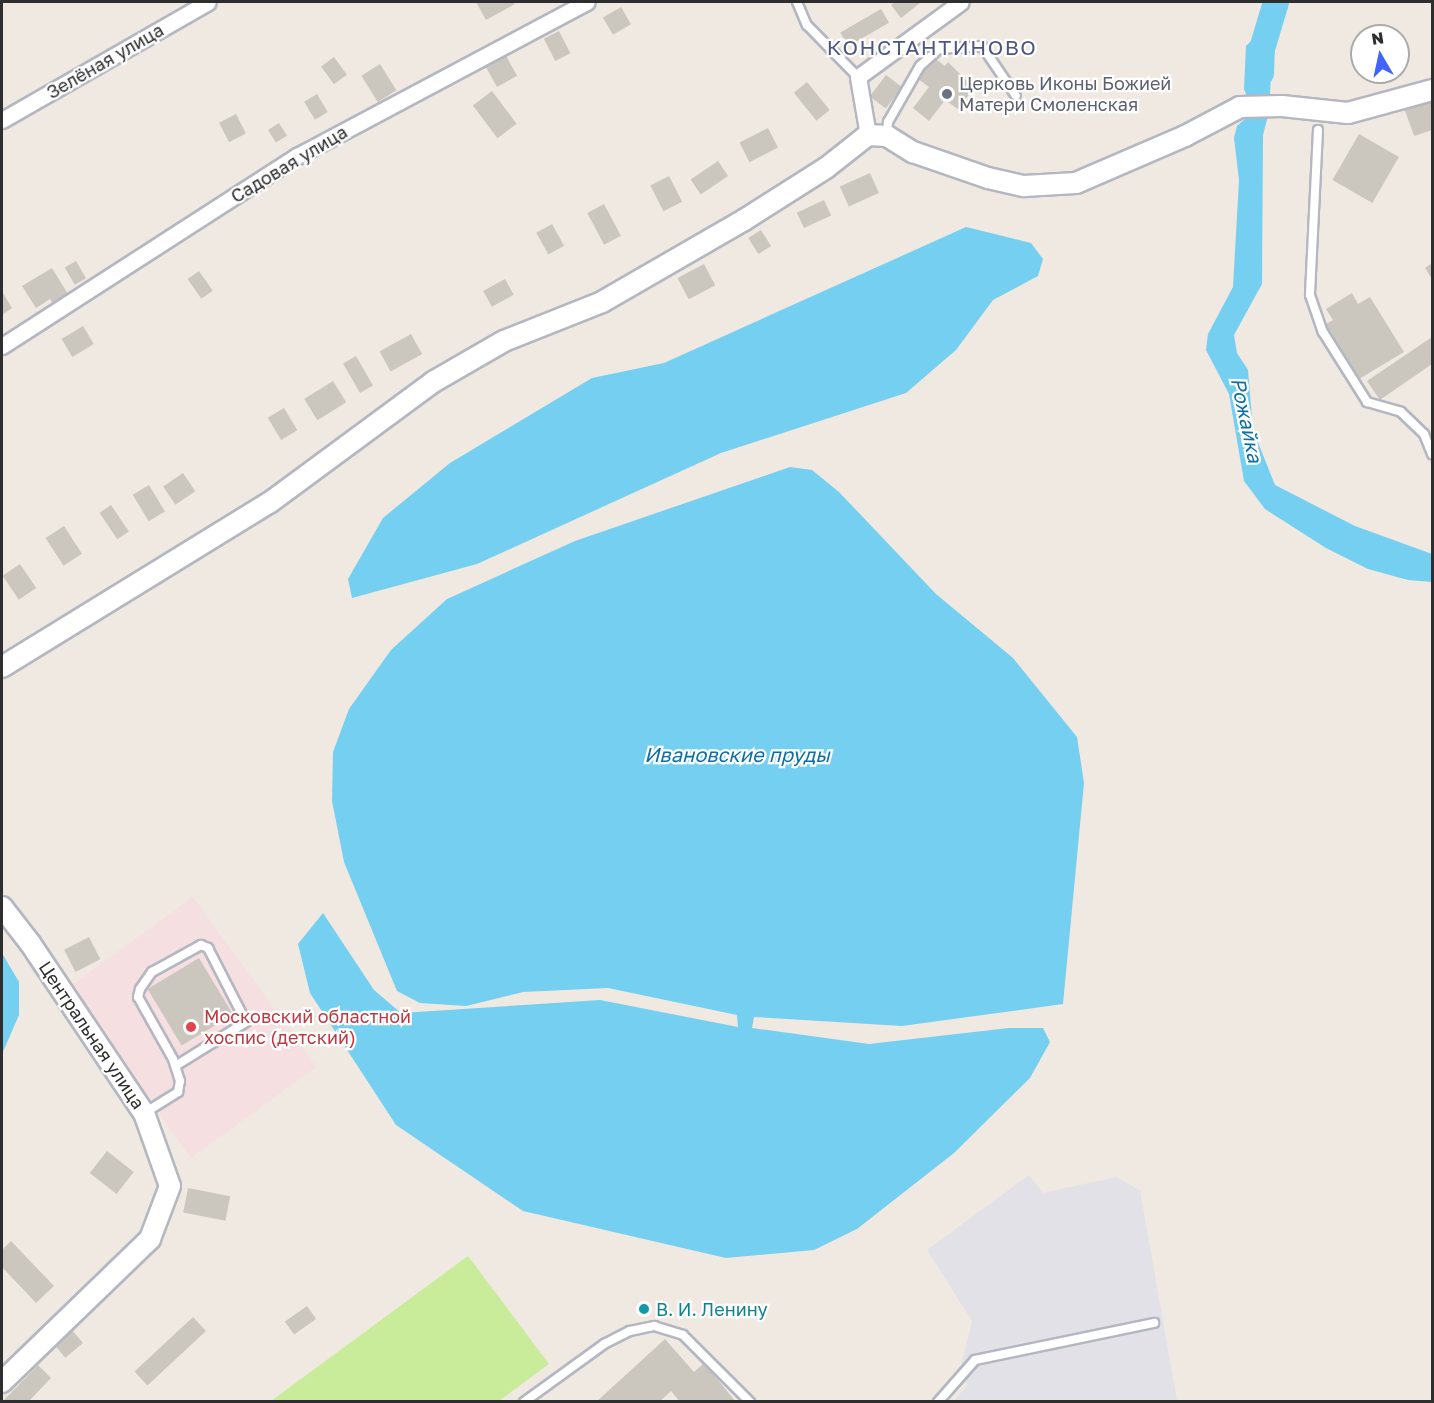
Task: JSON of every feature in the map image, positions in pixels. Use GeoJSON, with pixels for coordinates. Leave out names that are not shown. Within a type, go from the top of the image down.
{"type":"FeatureCollection","features":[{"type":"Feature","properties":{"kind":"street","name":"Зелёная улица"},"geometry":{"type":"LineString","coordinates":[[2,120],[208,2]]}},
{"type":"Feature","properties":{"kind":"street","name":"Садовая улица"},"geometry":{"type":"LineString","coordinates":[[2,346],[297,156],[587,2]]}},
{"type":"Feature","properties":{"kind":"street"},"geometry":{"type":"LineString","coordinates":[[961,2],[858,77],[878,136],[913,152],[988,178],[1024,186],[1076,183],[1185,136],[1240,107],[1274,106],[1348,113],[1432,90]]}},
{"type":"Feature","properties":{"kind":"street"},"geometry":{"type":"LineString","coordinates":[[2,667],[269,503],[433,382],[504,341],[602,302],[744,219],[878,136]]}},
{"type":"Feature","properties":{"kind":"street","name":"Центральная улица"},"geometry":{"type":"LineString","coordinates":[[2,907],[30,943],[144,1113],[170,1186],[150,1239],[2,1382]]}},
{"type":"Feature","properties":{"kind":"lane"},"geometry":{"type":"LineString","coordinates":[[797,2],[807,25],[858,77]]}},
{"type":"Feature","properties":{"kind":"lane"},"geometry":{"type":"LineString","coordinates":[[878,136],[920,66],[939,49],[982,46],[1016,96]]}},
{"type":"Feature","properties":{"kind":"lane"},"geometry":{"type":"LineString","coordinates":[[1318,130],[1310,295],[1323,332],[1367,402],[1401,412],[1424,434],[1432,454]]}},
{"type":"Feature","properties":{"kind":"lane"},"geometry":{"type":"LineString","coordinates":[[144,1113],[178,1092],[177,1065],[138,997],[140,989],[152,972],[201,945],[208,948],[218,965],[246,1022],[177,1065]]}},
{"type":"Feature","properties":{"kind":"lane"},"geometry":{"type":"LineString","coordinates":[[938,1401],[975,1360],[1154,1323]]}},
{"type":"Feature","properties":{"kind":"lane"},"geometry":{"type":"LineString","coordinates":[[524,1401],[604,1344],[630,1331],[654,1326],[683,1335],[750,1401]]}},
{"type":"Feature","properties":{"kind":"shaded area","name":"Московский областной хоспис (детский)"},"geometry":{"type":"Polygon","coordinates":[[[193,897],[316,1067],[191,1158],[68,988],[193,897]]]}},
{"type":"Feature","properties":{"kind":"shaded area"},"geometry":{"type":"Polygon","coordinates":[[[1029,1175],[1043,1193],[1116,1177],[1140,1190],[1177,1401],[953,1401],[968,1385],[960,1372],[972,1321],[927,1250],[1029,1175]]]}},
{"type":"Feature","properties":{"kind":"green space"},"geometry":{"type":"Polygon","coordinates":[[[468,1256],[549,1364],[499,1401],[271,1401],[468,1256]]]}},
{"type":"Feature","properties":{"kind":"water"},"geometry":{"type":"Polygon","coordinates":[[[1253,39],[1269,39],[1272,57],[1269,112],[1263,135],[1262,284],[1234,335],[1237,353],[1248,370],[1253,430],[1275,485],[1355,526],[1432,554],[1432,582],[1408,580],[1368,569],[1326,548],[1265,509],[1244,481],[1229,394],[1206,350],[1208,334],[1233,287],[1239,180],[1234,138],[1237,126],[1246,118],[1249,102],[1244,89],[1246,46],[1253,39]]]}},
{"type":"Feature","properties":{"kind":"water"},"geometry":{"type":"Polygon","coordinates":[[[966,227],[1031,243],[1043,259],[1038,276],[993,300],[956,350],[906,393],[721,453],[477,564],[352,598],[348,579],[383,518],[450,463],[592,378],[664,363],[966,227]]]}},
{"type":"Feature","properties":{"kind":"water","name":"Ивановские пруды"},"geometry":{"type":"Polygon","coordinates":[[[790,467],[812,470],[839,492],[936,594],[1013,658],[1077,737],[1084,783],[1063,1004],[902,1026],[754,1017],[752,1028],[869,1044],[1009,1028],[1043,1028],[1050,1042],[1030,1078],[954,1153],[857,1229],[814,1250],[726,1258],[523,1211],[396,1125],[310,993],[298,944],[323,913],[374,990],[401,1013],[600,1000],[738,1027],[737,1015],[608,988],[523,992],[466,1006],[420,1003],[397,991],[344,862],[332,801],[333,752],[349,709],[391,650],[447,599],[575,541],[790,467]]]}},
{"type":"Feature","properties":{"kind":"water"},"geometry":{"type":"Polygon","coordinates":[[[2,953],[19,982],[19,1015],[2,1054],[2,953]]]}},
{"type":"Feature","properties":{"kind":"building"},"geometry":{"type":"Polygon","coordinates":[[[476,2],[513,2],[515,4],[486,20],[476,2]]]}},
{"type":"Feature","properties":{"kind":"building"},"geometry":{"type":"Polygon","coordinates":[[[895,2],[920,3],[901,18],[891,5],[895,2]]]}},
{"type":"Feature","properties":{"kind":"building"},"geometry":{"type":"Polygon","coordinates":[[[621,7],[631,24],[613,35],[603,18],[621,7]]]}},
{"type":"Feature","properties":{"kind":"building"},"geometry":{"type":"Polygon","coordinates":[[[881,9],[889,23],[848,46],[840,32],[881,9]]]}},
{"type":"Feature","properties":{"kind":"building"},"geometry":{"type":"Polygon","coordinates":[[[559,31],[570,53],[555,61],[544,39],[559,31]]]}},
{"type":"Feature","properties":{"kind":"building"},"geometry":{"type":"Polygon","coordinates":[[[505,54],[517,76],[497,87],[485,65],[505,54]]]}},
{"type":"Feature","properties":{"kind":"building"},"geometry":{"type":"Polygon","coordinates":[[[334,57],[347,75],[334,84],[321,66],[334,57]]]}},
{"type":"Feature","properties":{"kind":"building","name":"Церковь Иконы Божией Матери Смоленская"},"geometry":{"type":"Polygon","coordinates":[[[933,57],[945,66],[948,62],[974,88],[958,109],[945,100],[929,121],[913,108],[929,87],[917,78],[933,57]]]}},
{"type":"Feature","properties":{"kind":"building"},"geometry":{"type":"Polygon","coordinates":[[[380,64],[396,90],[378,102],[361,76],[380,64]]]}},
{"type":"Feature","properties":{"kind":"building"},"geometry":{"type":"Polygon","coordinates":[[[886,75],[902,87],[886,109],[870,97],[886,75]]]}},
{"type":"Feature","properties":{"kind":"building"},"geometry":{"type":"Polygon","coordinates":[[[807,82],[830,110],[816,121],[794,93],[807,82]]]}},
{"type":"Feature","properties":{"kind":"building"},"geometry":{"type":"Polygon","coordinates":[[[492,91],[517,124],[498,138],[473,105],[492,91]]]}},
{"type":"Feature","properties":{"kind":"building"},"geometry":{"type":"Polygon","coordinates":[[[317,94],[328,112],[315,120],[304,102],[317,94]]]}},
{"type":"Feature","properties":{"kind":"building"},"geometry":{"type":"Polygon","coordinates":[[[1432,99],[1432,130],[1414,136],[1404,108],[1432,99]]]}},
{"type":"Feature","properties":{"kind":"building"},"geometry":{"type":"Polygon","coordinates":[[[236,114],[246,134],[229,142],[219,123],[236,114]]]}},
{"type":"Feature","properties":{"kind":"building"},"geometry":{"type":"Polygon","coordinates":[[[279,123],[287,136],[276,143],[268,130],[279,123]]]}},
{"type":"Feature","properties":{"kind":"building"},"geometry":{"type":"Polygon","coordinates":[[[768,128],[778,148],[749,162],[739,143],[768,128]]]}},
{"type":"Feature","properties":{"kind":"building"},"geometry":{"type":"Polygon","coordinates":[[[1359,134],[1399,157],[1372,203],[1332,180],[1359,134]]]}},
{"type":"Feature","properties":{"kind":"building"},"geometry":{"type":"Polygon","coordinates":[[[718,161],[728,176],[701,194],[691,179],[718,161]]]}},
{"type":"Feature","properties":{"kind":"building"},"geometry":{"type":"Polygon","coordinates":[[[870,173],[879,193],[849,207],[840,186],[870,173]]]}},
{"type":"Feature","properties":{"kind":"building"},"geometry":{"type":"Polygon","coordinates":[[[669,176],[682,202],[663,211],[650,186],[669,176]]]}},
{"type":"Feature","properties":{"kind":"building"},"geometry":{"type":"Polygon","coordinates":[[[824,200],[831,215],[804,228],[797,213],[824,200]]]}},
{"type":"Feature","properties":{"kind":"building"},"geometry":{"type":"Polygon","coordinates":[[[604,204],[621,236],[604,245],[587,213],[604,204]]]}},
{"type":"Feature","properties":{"kind":"building"},"geometry":{"type":"Polygon","coordinates":[[[552,224],[564,246],[548,255],[536,233],[552,224]]]}},
{"type":"Feature","properties":{"kind":"building"},"geometry":{"type":"Polygon","coordinates":[[[761,230],[771,246],[758,254],[748,238],[761,230]]]}},
{"type":"Feature","properties":{"kind":"building"},"geometry":{"type":"Polygon","coordinates":[[[76,261],[86,278],[75,285],[65,268],[76,261]]]}},
{"type":"Feature","properties":{"kind":"building"},"geometry":{"type":"Polygon","coordinates":[[[1432,263],[1432,279],[1425,268],[1432,263]]]}},
{"type":"Feature","properties":{"kind":"building"},"geometry":{"type":"Polygon","coordinates":[[[704,264],[715,285],[689,299],[678,278],[704,264]]]}},
{"type":"Feature","properties":{"kind":"building"},"geometry":{"type":"Polygon","coordinates":[[[52,268],[69,296],[54,306],[50,299],[36,308],[22,286],[52,268]]]}},
{"type":"Feature","properties":{"kind":"building"},"geometry":{"type":"Polygon","coordinates":[[[199,271],[213,291],[201,299],[188,279],[199,271]]]}},
{"type":"Feature","properties":{"kind":"building"},"geometry":{"type":"Polygon","coordinates":[[[505,279],[514,295],[492,307],[483,291],[505,279]]]}},
{"type":"Feature","properties":{"kind":"building"},"geometry":{"type":"Polygon","coordinates":[[[1352,293],[1358,304],[1370,297],[1404,352],[1359,379],[1326,324],[1333,320],[1326,309],[1352,293]]]}},
{"type":"Feature","properties":{"kind":"building"},"geometry":{"type":"Polygon","coordinates":[[[2,294],[12,308],[2,315],[2,294]]]}},
{"type":"Feature","properties":{"kind":"building"},"geometry":{"type":"Polygon","coordinates":[[[83,326],[94,344],[72,357],[62,339],[83,326]]]}},
{"type":"Feature","properties":{"kind":"building"},"geometry":{"type":"Polygon","coordinates":[[[411,334],[422,354],[391,372],[380,351],[411,334]]]}},
{"type":"Feature","properties":{"kind":"building"},"geometry":{"type":"Polygon","coordinates":[[[1432,337],[1432,364],[1380,400],[1367,381],[1432,337]]]}},
{"type":"Feature","properties":{"kind":"building"},"geometry":{"type":"Polygon","coordinates":[[[356,356],[373,385],[360,393],[343,364],[356,356]]]}},
{"type":"Feature","properties":{"kind":"building"},"geometry":{"type":"Polygon","coordinates":[[[333,381],[346,402],[317,420],[304,399],[333,381]]]}},
{"type":"Feature","properties":{"kind":"building"},"geometry":{"type":"Polygon","coordinates":[[[284,408],[297,430],[281,440],[268,418],[284,408]]]}},
{"type":"Feature","properties":{"kind":"building"},"geometry":{"type":"Polygon","coordinates":[[[183,473],[195,491],[175,505],[163,486],[183,473]]]}},
{"type":"Feature","properties":{"kind":"building"},"geometry":{"type":"Polygon","coordinates":[[[149,485],[165,512],[149,521],[133,495],[149,485]]]}},
{"type":"Feature","properties":{"kind":"building"},"geometry":{"type":"Polygon","coordinates":[[[111,505],[129,532],[117,539],[99,513],[111,505]]]}},
{"type":"Feature","properties":{"kind":"building"},"geometry":{"type":"Polygon","coordinates":[[[64,526],[82,554],[64,566],[46,538],[64,526]]]}},
{"type":"Feature","properties":{"kind":"building"},"geometry":{"type":"Polygon","coordinates":[[[20,564],[36,588],[19,600],[3,576],[20,564]]]}},
{"type":"Feature","properties":{"kind":"building"},"geometry":{"type":"Polygon","coordinates":[[[89,937],[100,959],[75,972],[64,950],[89,937]]]}},
{"type":"Feature","properties":{"kind":"building"},"geometry":{"type":"Polygon","coordinates":[[[199,958],[233,1015],[182,1045],[148,989],[199,958]]]}},
{"type":"Feature","properties":{"kind":"building"},"geometry":{"type":"Polygon","coordinates":[[[107,1151],[134,1172],[117,1194],[90,1173],[107,1151]]]}},
{"type":"Feature","properties":{"kind":"building"},"geometry":{"type":"Polygon","coordinates":[[[188,1188],[230,1196],[225,1221],[183,1213],[188,1188]]]}},
{"type":"Feature","properties":{"kind":"building"},"geometry":{"type":"Polygon","coordinates":[[[11,1241],[54,1286],[36,1303],[2,1267],[2,1250],[11,1241]]]}},
{"type":"Feature","properties":{"kind":"building"},"geometry":{"type":"Polygon","coordinates":[[[307,1306],[316,1319],[294,1335],[285,1321],[307,1306]]]}},
{"type":"Feature","properties":{"kind":"building"},"geometry":{"type":"Polygon","coordinates":[[[193,1317],[206,1331],[147,1385],[134,1372],[193,1317]]]}},
{"type":"Feature","properties":{"kind":"building"},"geometry":{"type":"Polygon","coordinates":[[[72,1330],[83,1343],[65,1358],[54,1345],[72,1330]]]}},
{"type":"Feature","properties":{"kind":"building"},"geometry":{"type":"Polygon","coordinates":[[[665,1339],[694,1372],[704,1363],[736,1402],[680,1402],[671,1391],[659,1402],[596,1402],[665,1339]]]}},
{"type":"Feature","properties":{"kind":"building"},"geometry":{"type":"Polygon","coordinates":[[[38,1365],[51,1378],[28,1402],[2,1402],[38,1365]]]}},
{"type":"Feature","properties":{"kind":"waterway","name":"Рожайка"},"geometry":{"type":"LineString","coordinates":[[1261,73],[1262,49],[1276,2]]}},
{"type":"Feature","properties":{"kind":"place","name":"Церковь Иконы Божией Матери Смоленская"},"geometry":{"type":"Point","coordinates":[947,94]}},
{"type":"Feature","properties":{"kind":"place","name":"Московский областной хоспис (детский)"},"geometry":{"type":"Point","coordinates":[191,1027]}},
{"type":"Feature","properties":{"kind":"place","name":"В. И. Ленину"},"geometry":{"type":"Point","coordinates":[644,1309]}},
{"type":"Feature","properties":{"kind":"district","name":"КОНСТАНТИНОВО"},"geometry":{"type":"Point","coordinates":[932,47]}}]}
